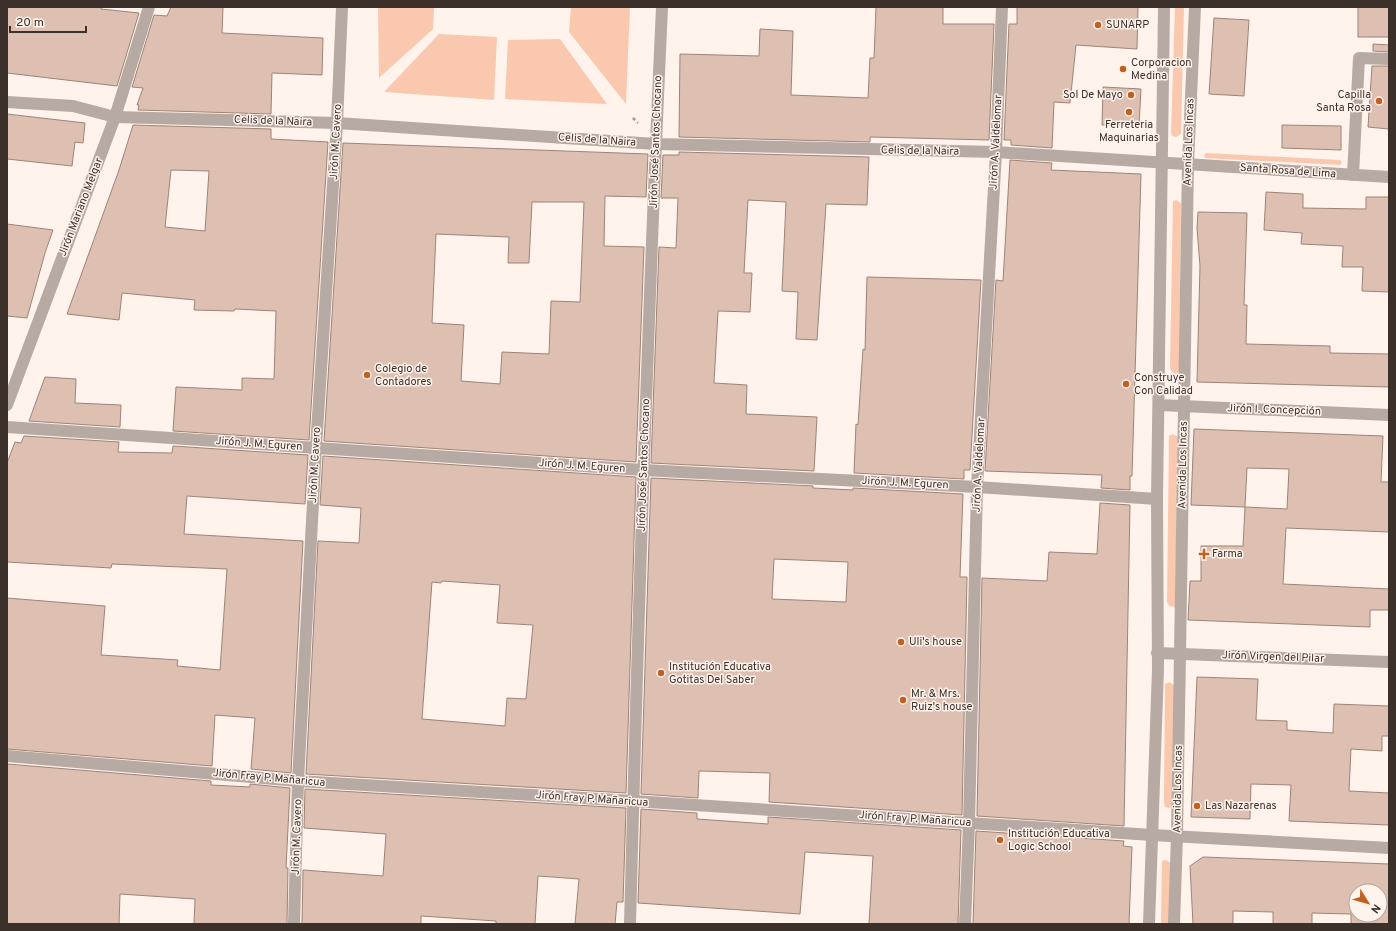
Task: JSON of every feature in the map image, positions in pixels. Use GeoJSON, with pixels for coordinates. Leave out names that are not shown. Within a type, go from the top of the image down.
{"type":"FeatureCollection","features":[{"type":"Feature","properties":{"kind":"street","name":"Jirón Mariano Melgar"},"geometry":{"type":"LineString","coordinates":[[7,405],[115,117],[149,7]]}},
{"type":"Feature","properties":{"kind":"street","name":"Jirón M. Cavero"},"geometry":{"type":"LineString","coordinates":[[294,924],[298,781],[316,447],[338,123],[342,7]]}},
{"type":"Feature","properties":{"kind":"street","name":"Jirón José Santos Chocano"},"geometry":{"type":"LineString","coordinates":[[630,924],[643,470],[662,7]]}},
{"type":"Feature","properties":{"kind":"street","name":"Jirón A. Valdelomar"},"geometry":{"type":"LineString","coordinates":[[965,924],[969,823],[977,487],[996,152],[1002,7]]}},
{"type":"Feature","properties":{"kind":"street"},"geometry":{"type":"LineString","coordinates":[[1149,924],[1157,653],[1157,499],[1164,7]]}},
{"type":"Feature","properties":{"kind":"street","name":"Avenida Los Incas"},"geometry":{"type":"LineString","coordinates":[[1174,924],[1178,836],[1188,164],[1195,7]]}},
{"type":"Feature","properties":{"kind":"street"},"geometry":{"type":"LineString","coordinates":[[1353,175],[1359,58],[1389,59]]}},
{"type":"Feature","properties":{"kind":"street","name":"Celis de la Naira"},"geometry":{"type":"LineString","coordinates":[[7,102],[73,106],[115,117],[338,123],[656,144],[996,152],[1188,164]]}},
{"type":"Feature","properties":{"kind":"street","name":"Santa Rosa de Lima"},"geometry":{"type":"LineString","coordinates":[[1188,164],[1389,177]]}},
{"type":"Feature","properties":{"kind":"street","name":"Jirón I. Concepción"},"geometry":{"type":"LineString","coordinates":[[1159,405],[1389,415]]}},
{"type":"Feature","properties":{"kind":"street","name":"Jirón J. M. Eguren"},"geometry":{"type":"LineString","coordinates":[[7,427],[643,470],[977,487],[1157,499]]}},
{"type":"Feature","properties":{"kind":"street","name":"Jirón Virgen del Pilar"},"geometry":{"type":"LineString","coordinates":[[1157,653],[1389,662]]}},
{"type":"Feature","properties":{"kind":"street","name":"Jirón Fray P. Mañaricua"},"geometry":{"type":"LineString","coordinates":[[7,756],[298,781],[1152,835],[1389,848]]}},
{"type":"Feature","properties":{"kind":"shaded area"},"geometry":{"type":"Polygon","coordinates":[[[378,7],[434,7],[433,29],[379,78],[378,7]]]}},
{"type":"Feature","properties":{"kind":"shaded area"},"geometry":{"type":"Polygon","coordinates":[[[571,7],[630,7],[626,104],[569,32],[571,7]]]}},
{"type":"Feature","properties":{"kind":"shaded area"},"geometry":{"type":"Polygon","coordinates":[[[1175,7],[1184,7],[1181,134],[1176,137],[1172,136],[1171,132],[1175,7]]]}},
{"type":"Feature","properties":{"kind":"shaded area"},"geometry":{"type":"Polygon","coordinates":[[[439,34],[497,37],[494,100],[384,92],[439,34]]]}},
{"type":"Feature","properties":{"kind":"shaded area"},"geometry":{"type":"Polygon","coordinates":[[[560,39],[607,104],[505,99],[508,40],[560,39]]]}},
{"type":"Feature","properties":{"kind":"shaded area"},"geometry":{"type":"Polygon","coordinates":[[[1206,153],[1340,160],[1342,162],[1340,165],[1205,158],[1204,155],[1206,153]]]}},
{"type":"Feature","properties":{"kind":"shaded area"},"geometry":{"type":"Polygon","coordinates":[[[1176,200],[1181,203],[1179,372],[1176,374],[1172,372],[1170,368],[1173,201],[1176,200]]]}},
{"type":"Feature","properties":{"kind":"shaded area"},"geometry":{"type":"Polygon","coordinates":[[[1173,434],[1178,437],[1175,607],[1169,606],[1167,602],[1169,436],[1173,434]]]}},
{"type":"Feature","properties":{"kind":"shaded area"},"geometry":{"type":"Polygon","coordinates":[[[1169,682],[1174,685],[1173,807],[1169,808],[1165,807],[1164,801],[1165,684],[1169,682]]]}},
{"type":"Feature","properties":{"kind":"shaded area"},"geometry":{"type":"Polygon","coordinates":[[[1166,860],[1171,863],[1170,924],[1161,924],[1162,861],[1166,860]]]}},
{"type":"Feature","properties":{"kind":"building"},"geometry":{"type":"Polygon","coordinates":[[[7,7],[102,7],[101,9],[139,13],[117,86],[7,73],[7,7]]]}},
{"type":"Feature","properties":{"kind":"building"},"geometry":{"type":"Polygon","coordinates":[[[171,7],[223,7],[222,33],[323,38],[322,75],[272,73],[271,114],[138,110],[139,105],[137,105],[143,88],[132,87],[154,15],[167,16],[171,7]]]}},
{"type":"Feature","properties":{"kind":"building"},"geometry":{"type":"Polygon","coordinates":[[[876,7],[943,7],[943,24],[994,24],[989,140],[870,137],[870,142],[679,137],[680,54],[759,56],[760,29],[793,31],[791,95],[868,98],[870,58],[874,58],[876,7]]]}},
{"type":"Feature","properties":{"kind":"building"},"geometry":{"type":"Polygon","coordinates":[[[1017,7],[1138,7],[1137,49],[1076,45],[1070,103],[1054,102],[1052,148],[1011,145],[1011,140],[1004,140],[1009,24],[1017,24],[1017,7]]]}},
{"type":"Feature","properties":{"kind":"building"},"geometry":{"type":"Polygon","coordinates":[[[1358,7],[1389,7],[1389,37],[1358,37],[1358,7]]]}},
{"type":"Feature","properties":{"kind":"building"},"geometry":{"type":"Polygon","coordinates":[[[1214,18],[1249,20],[1244,96],[1209,94],[1214,18]]]}},
{"type":"Feature","properties":{"kind":"building"},"geometry":{"type":"Polygon","coordinates":[[[1373,44],[1389,45],[1389,52],[1373,51],[1373,44]]]}},
{"type":"Feature","properties":{"kind":"building","name":"Capilla Santa Rosa"},"geometry":{"type":"Polygon","coordinates":[[[1372,66],[1389,66],[1389,129],[1368,127],[1372,66]]]}},
{"type":"Feature","properties":{"kind":"building"},"geometry":{"type":"Polygon","coordinates":[[[1103,87],[1141,89],[1139,126],[1102,125],[1103,87]]]}},
{"type":"Feature","properties":{"kind":"building"},"geometry":{"type":"Polygon","coordinates":[[[7,114],[85,123],[83,143],[75,142],[72,166],[7,159],[7,114]]]}},
{"type":"Feature","properties":{"kind":"building"},"geometry":{"type":"Polygon","coordinates":[[[133,125],[271,129],[271,139],[328,142],[309,440],[173,431],[176,387],[242,390],[242,378],[274,379],[276,311],[235,309],[234,311],[194,310],[195,300],[122,293],[119,320],[67,314],[119,170],[133,125]],[[171,170],[165,227],[205,231],[209,171],[171,170]]]}},
{"type":"Feature","properties":{"kind":"building"},"geometry":{"type":"Polygon","coordinates":[[[1282,125],[1341,126],[1341,150],[1282,148],[1282,125]]]}},
{"type":"Feature","properties":{"kind":"building"},"geometry":{"type":"Polygon","coordinates":[[[343,143],[648,154],[646,197],[605,196],[604,246],[644,247],[636,462],[324,441],[343,143]],[[532,202],[529,263],[508,263],[509,237],[436,234],[432,323],[464,325],[461,381],[500,384],[502,352],[549,354],[551,301],[580,302],[584,202],[532,202]]]}},
{"type":"Feature","properties":{"kind":"building"},"geometry":{"type":"Polygon","coordinates":[[[679,152],[869,157],[867,205],[826,204],[817,340],[796,339],[798,292],[782,291],[786,202],[748,200],[744,273],[752,273],[750,312],[718,311],[714,383],[747,385],[746,414],[817,417],[814,471],[651,463],[659,247],[676,248],[678,198],[661,198],[663,155],[679,155],[679,152]]]}},
{"type":"Feature","properties":{"kind":"building"},"geometry":{"type":"Polygon","coordinates":[[[1010,160],[1052,163],[1051,170],[1141,174],[1132,476],[1130,476],[1130,490],[1101,488],[1102,475],[985,471],[996,280],[1003,281],[1010,160]]]}},
{"type":"Feature","properties":{"kind":"building"},"geometry":{"type":"Polygon","coordinates":[[[1266,192],[1303,194],[1303,208],[1366,209],[1366,197],[1389,197],[1389,292],[1362,291],[1363,267],[1342,267],[1343,246],[1301,244],[1302,233],[1264,230],[1266,192]]]}},
{"type":"Feature","properties":{"kind":"building"},"geometry":{"type":"Polygon","coordinates":[[[1198,212],[1247,213],[1244,305],[1247,305],[1246,344],[1330,346],[1330,353],[1389,354],[1389,387],[1197,382],[1200,266],[1197,228],[1198,212]]]}},
{"type":"Feature","properties":{"kind":"building"},"geometry":{"type":"Polygon","coordinates":[[[7,224],[53,230],[27,318],[7,316],[7,224]]]}},
{"type":"Feature","properties":{"kind":"building"},"geometry":{"type":"Polygon","coordinates":[[[867,277],[981,280],[970,470],[964,470],[964,479],[854,473],[856,424],[858,425],[863,349],[865,350],[867,277]]]}},
{"type":"Feature","properties":{"kind":"building"},"geometry":{"type":"Polygon","coordinates":[[[45,377],[76,379],[75,403],[121,405],[120,427],[29,421],[45,377]]]}},
{"type":"Feature","properties":{"kind":"building"},"geometry":{"type":"Polygon","coordinates":[[[1194,429],[1383,436],[1381,482],[1389,482],[1389,532],[1286,528],[1283,584],[1389,589],[1389,610],[1370,610],[1370,627],[1188,620],[1190,581],[1201,581],[1201,546],[1243,546],[1245,507],[1191,505],[1194,429]],[[1247,468],[1245,507],[1287,509],[1289,469],[1247,468]]]}},
{"type":"Feature","properties":{"kind":"building"},"geometry":{"type":"Polygon","coordinates":[[[24,436],[119,442],[118,452],[172,453],[173,446],[308,455],[305,504],[187,496],[184,534],[303,541],[291,773],[251,769],[255,718],[215,715],[212,766],[7,749],[7,598],[105,606],[101,655],[178,660],[177,666],[220,670],[227,569],[112,564],[111,568],[7,562],[7,463],[15,442],[21,443],[24,436]]]}},
{"type":"Feature","properties":{"kind":"building"},"geometry":{"type":"Polygon","coordinates":[[[323,456],[636,477],[626,793],[306,774],[318,541],[359,543],[361,508],[320,505],[323,456]],[[442,581],[441,583],[432,582],[422,719],[505,726],[507,698],[526,699],[533,625],[497,623],[500,585],[442,581]]]}},
{"type":"Feature","properties":{"kind":"building"},"geometry":{"type":"Polygon","coordinates":[[[651,478],[813,486],[813,488],[853,490],[853,488],[963,494],[960,577],[967,577],[962,815],[769,802],[770,773],[699,771],[698,798],[641,794],[651,478]],[[774,559],[772,599],[846,602],[848,562],[774,559]]]}},
{"type":"Feature","properties":{"kind":"building"},"geometry":{"type":"Polygon","coordinates":[[[1100,503],[1130,505],[1124,826],[977,816],[982,578],[1047,581],[1049,552],[1097,554],[1100,503]]]}},
{"type":"Feature","properties":{"kind":"building"},"geometry":{"type":"Polygon","coordinates":[[[1197,677],[1258,679],[1256,720],[1287,721],[1287,730],[1333,733],[1334,704],[1389,706],[1389,736],[1382,736],[1382,751],[1351,749],[1349,791],[1389,793],[1389,825],[1289,821],[1291,785],[1251,784],[1250,819],[1191,817],[1197,677]]]}},
{"type":"Feature","properties":{"kind":"building"},"geometry":{"type":"Polygon","coordinates":[[[7,764],[211,781],[211,785],[250,787],[250,784],[290,788],[286,868],[288,868],[287,924],[194,924],[195,899],[120,894],[119,924],[7,924],[7,764]]]}},
{"type":"Feature","properties":{"kind":"building"},"geometry":{"type":"Polygon","coordinates":[[[305,789],[626,808],[623,902],[617,902],[615,924],[575,924],[579,879],[538,876],[535,924],[496,924],[496,921],[421,916],[421,924],[302,924],[303,870],[383,876],[386,834],[304,828],[305,789]]]}},
{"type":"Feature","properties":{"kind":"building"},"geometry":{"type":"Polygon","coordinates":[[[641,809],[697,813],[697,819],[768,824],[768,817],[961,830],[958,924],[869,924],[873,856],[805,852],[800,914],[638,903],[641,809]]]}},
{"type":"Feature","properties":{"kind":"building"},"geometry":{"type":"Polygon","coordinates":[[[976,831],[1124,841],[1123,846],[1132,847],[1129,924],[973,924],[976,831]]]}},
{"type":"Feature","properties":{"kind":"building"},"geometry":{"type":"Polygon","coordinates":[[[1203,857],[1389,864],[1389,924],[1351,924],[1388,923],[1388,883],[1348,883],[1348,914],[1312,913],[1312,924],[1273,924],[1273,912],[1233,911],[1233,924],[1193,924],[1190,866],[1203,857]]]}},
{"type":"Feature","properties":{"kind":"place","name":"SUNARP"},"geometry":{"type":"Point","coordinates":[1098,25]}},
{"type":"Feature","properties":{"kind":"place","name":"Corporacion Medina"},"geometry":{"type":"Point","coordinates":[1123,69]}},
{"type":"Feature","properties":{"kind":"place","name":"Sol De Mayo"},"geometry":{"type":"Point","coordinates":[1131,95]}},
{"type":"Feature","properties":{"kind":"place","name":"Capilla Santa Rosa"},"geometry":{"type":"Point","coordinates":[1379,101]}},
{"type":"Feature","properties":{"kind":"place","name":"Ferreteria Maquinarias"},"geometry":{"type":"Point","coordinates":[1129,112]}},
{"type":"Feature","properties":{"kind":"place","name":"Colegio de Contadores"},"geometry":{"type":"Point","coordinates":[367,375]}},
{"type":"Feature","properties":{"kind":"place","name":"Construye Con Calidad"},"geometry":{"type":"Point","coordinates":[1126,384]}},
{"type":"Feature","properties":{"kind":"place","name":"Farma"},"geometry":{"type":"Point","coordinates":[1204,554]}},
{"type":"Feature","properties":{"kind":"place","name":"Uli's house"},"geometry":{"type":"Point","coordinates":[901,642]}},
{"type":"Feature","properties":{"kind":"place","name":"Institución Educativa Gotitas Del Saber"},"geometry":{"type":"Point","coordinates":[661,673]}},
{"type":"Feature","properties":{"kind":"place","name":"Mr. & Mrs. Ruiz's house"},"geometry":{"type":"Point","coordinates":[903,700]}},
{"type":"Feature","properties":{"kind":"place","name":"Las Nazarenas"},"geometry":{"type":"Point","coordinates":[1197,806]}},
{"type":"Feature","properties":{"kind":"place","name":"Institución Educativa Logic School"},"geometry":{"type":"Point","coordinates":[1000,840]}}]}
